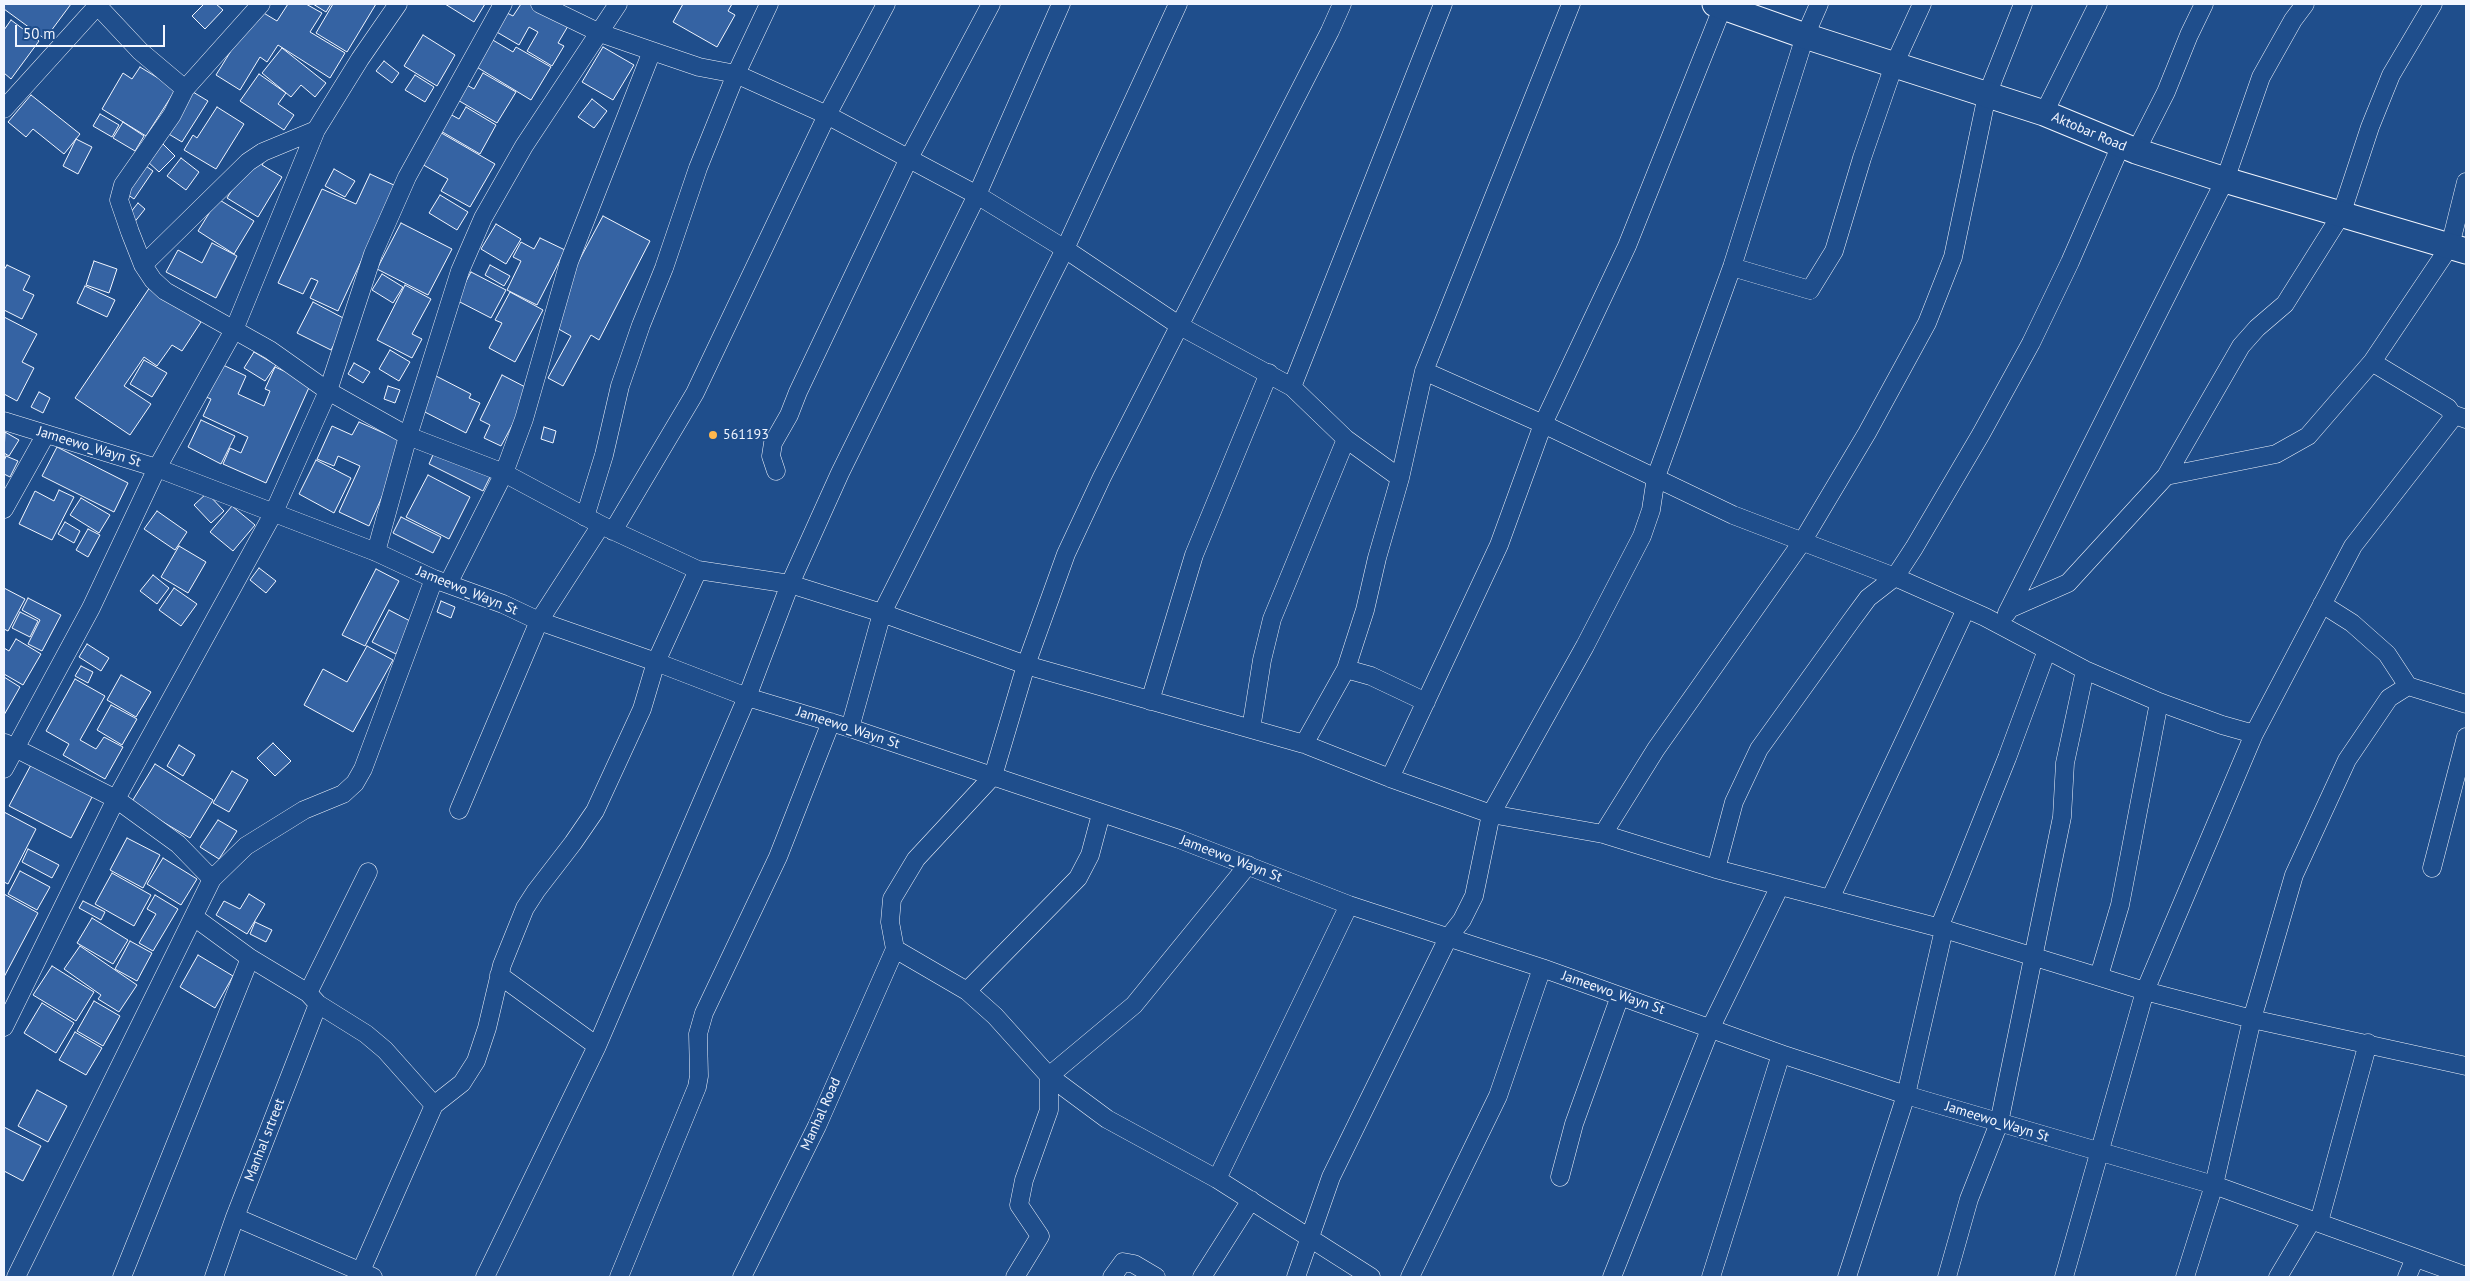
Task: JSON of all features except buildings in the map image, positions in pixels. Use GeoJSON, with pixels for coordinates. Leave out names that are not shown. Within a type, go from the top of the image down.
{"type":"FeatureCollection","features":[{"type":"Feature","properties":{"kind":"street"},"geometry":{"type":"LineString","coordinates":[[4,109],[97,4],[140,51],[186,89]]}},
{"type":"Feature","properties":{"kind":"street"},"geometry":{"type":"LineString","coordinates":[[262,4],[186,89],[172,114],[119,194],[122,208],[143,265],[153,280],[165,291],[270,350],[328,391],[408,436],[504,474],[607,528],[698,570],[790,584],[882,613],[1026,665],[1304,744],[1390,778],[1492,814],[1603,834],[1780,886],[1941,929],[2145,991],[2252,1019],[2466,1066]]}},
{"type":"Feature","properties":{"kind":"street"},"geometry":{"type":"LineString","coordinates":[[4,769],[9,746],[92,608],[157,468],[234,330],[316,130],[360,59],[398,4]]}},
{"type":"Feature","properties":{"kind":"street"},"geometry":{"type":"LineString","coordinates":[[4,1027],[116,799],[274,512],[328,391],[373,254],[407,177],[503,4]]}},
{"type":"Feature","properties":{"kind":"street"},"geometry":{"type":"LineString","coordinates":[[540,4],[600,32],[652,51],[699,67],[736,74],[827,114],[977,195],[1065,249],[1180,326],[1292,387],[1346,439],[1400,478]]}},
{"type":"Feature","properties":{"kind":"street"},"geometry":{"type":"LineString","coordinates":[[376,552],[408,436],[460,271],[483,218],[524,146],[618,4]]}},
{"type":"Feature","properties":{"kind":"street"},"geometry":{"type":"LineString","coordinates":[[585,517],[604,455],[620,386],[664,268],[698,168],[736,74],[769,4]]}},
{"type":"Feature","properties":{"kind":"street"},"geometry":{"type":"LineString","coordinates":[[459,810],[539,621],[607,528],[695,393],[827,114],[886,4]]}},
{"type":"Feature","properties":{"kind":"street"},"geometry":{"type":"LineString","coordinates":[[776,471],[771,456],[773,443],[789,415],[908,158],[991,4]]}},
{"type":"Feature","properties":{"kind":"street"},"geometry":{"type":"LineString","coordinates":[[485,1277],[598,1046],[747,698],[790,584],[859,432],[881,392],[977,195],[1061,4]]}},
{"type":"Feature","properties":{"kind":"street"},"geometry":{"type":"LineString","coordinates":[[850,728],[882,613],[1065,249],[1178,4]]}},
{"type":"Feature","properties":{"kind":"street"},"geometry":{"type":"LineString","coordinates":[[1342,4],[1326,40],[1102,477],[1066,554],[1026,665],[993,776],[916,859],[892,899],[890,922],[895,949],[967,991],[995,1016],[1049,1076],[1108,1119],[1217,1179],[1372,1277]]}},
{"type":"Feature","properties":{"kind":"street"},"geometry":{"type":"LineString","coordinates":[[1292,387],[1443,4]]}},
{"type":"Feature","properties":{"kind":"street"},"geometry":{"type":"LineString","coordinates":[[1304,744],[1346,670],[1365,610],[1377,558],[1400,478],[1424,372],[1570,4]]}},
{"type":"Feature","properties":{"kind":"street"},"geometry":{"type":"LineString","coordinates":[[1296,1277],[1311,1240],[1331,1177],[1448,938],[1462,920],[1474,896],[1492,814],[1585,646],[1642,536],[1651,510],[1656,477],[1732,267],[1805,36],[1819,4]]}},
{"type":"Feature","properties":{"kind":"street"},"geometry":{"type":"LineString","coordinates":[[1732,267],[1810,290],[1834,251],[1862,158],[1894,65],[1922,4]]}},
{"type":"Feature","properties":{"kind":"street"},"geometry":{"type":"LineString","coordinates":[[1603,834],[1656,749],[1802,542],[1867,433],[1927,323],[1952,257],[1987,95],[2023,4]]}},
{"type":"Feature","properties":{"kind":"street"},"geometry":{"type":"LineString","coordinates":[[2044,113],[2098,4]]}},
{"type":"Feature","properties":{"kind":"street"},"geometry":{"type":"LineString","coordinates":[[1716,868],[1734,802],[1759,749],[1868,598],[1895,576],[1981,434],[2031,343],[2128,148],[2166,92],[2204,4]]}},
{"type":"Feature","properties":{"kind":"street"},"geometry":{"type":"LineString","coordinates":[[2000,626],[2225,180],[2262,77],[2293,20],[2306,4]]}},
{"type":"Feature","properties":{"kind":"street"},"geometry":{"type":"LineString","coordinates":[[2009,609],[2068,584],[2166,476],[2241,346],[2257,328],[2285,304],[2341,215],[2370,128],[2391,75],[2433,4]]}},
{"type":"Feature","properties":{"kind":"street"},"geometry":{"type":"LineString","coordinates":[[1390,778],[1499,544],[1543,424],[1627,246],[1719,5]]}},
{"type":"Feature","properties":{"kind":"street","name":"Aktobar Road"},"geometry":{"type":"LineString","coordinates":[[1719,5],[1805,36],[2044,113],[2128,148],[2225,180],[2458,248]]}},
{"type":"Feature","properties":{"kind":"street"},"geometry":{"type":"LineString","coordinates":[[16,1277],[212,879],[246,846],[304,810],[344,794],[355,783],[363,769],[441,581],[504,474],[524,419],[569,262],[652,51]]}},
{"type":"Feature","properties":{"kind":"street"},"geometry":{"type":"LineString","coordinates":[[143,265],[248,162],[263,152],[316,130]]}},
{"type":"Feature","properties":{"kind":"street"},"geometry":{"type":"LineString","coordinates":[[2166,476],[2276,454],[2308,436],[2372,362],[2458,248],[2466,182]]}},
{"type":"Feature","properties":{"kind":"street"},"geometry":{"type":"LineString","coordinates":[[2064,1277],[2145,991],[2254,734],[2352,546],[2451,420],[2459,416],[2372,362]]}},
{"type":"Feature","properties":{"kind":"street"},"geometry":{"type":"LineString","coordinates":[[1424,372],[1543,424],[1733,515],[1895,576],[1966,609],[2085,670],[2159,702],[2222,725],[2254,734]]}},
{"type":"Feature","properties":{"kind":"street"},"geometry":{"type":"LineString","coordinates":[[1150,701],[1194,555],[1269,373]]}},
{"type":"Feature","properties":{"kind":"street","name":"Jameewo_Wayn St"},"geometry":{"type":"LineString","coordinates":[[4,421],[157,468],[376,552],[441,581],[503,604],[539,621],[656,662],[747,698],[850,728],[993,776],[1248,865],[1348,905],[1542,968],[1711,1027],[1781,1054],[1906,1095],[2214,1185],[2462,1276]]}},
{"type":"Feature","properties":{"kind":"street"},"geometry":{"type":"LineString","coordinates":[[4,509],[46,434]]}},
{"type":"Feature","properties":{"kind":"street"},"geometry":{"type":"LineString","coordinates":[[1251,729],[1262,660],[1272,619],[1346,439]]}},
{"type":"Feature","properties":{"kind":"street"},"geometry":{"type":"LineString","coordinates":[[235,1217],[367,1274],[434,1105],[462,1083],[476,1061],[487,1028],[499,974],[524,908],[573,844],[595,811],[642,709],[656,662],[698,570]]}},
{"type":"Feature","properties":{"kind":"street"},"geometry":{"type":"LineString","coordinates":[[2322,604],[2352,623],[2387,654],[2408,686],[2466,704]]}},
{"type":"Feature","properties":{"kind":"street"},"geometry":{"type":"LineString","coordinates":[[1830,899],[1966,609]]}},
{"type":"Feature","properties":{"kind":"street"},"geometry":{"type":"LineString","coordinates":[[1847,1277],[1906,1095],[1941,929],[2047,650]]}},
{"type":"Feature","properties":{"kind":"street"},"geometry":{"type":"LineString","coordinates":[[1346,670],[1371,676],[1426,702]]}},
{"type":"Feature","properties":{"kind":"street"},"geometry":{"type":"LineString","coordinates":[[1947,1277],[1969,1199],[2000,1123],[2062,817],[2065,764],[2085,670]]}},
{"type":"Feature","properties":{"kind":"street"},"geometry":{"type":"LineString","coordinates":[[2185,1277],[2214,1185],[2252,1019],[2294,875],[2347,760],[2389,698],[2408,686]]}},
{"type":"Feature","properties":{"kind":"street"},"geometry":{"type":"LineString","coordinates":[[2099,976],[2120,906],[2159,702]]}},
{"type":"Feature","properties":{"kind":"street"},"geometry":{"type":"LineString","coordinates":[[619,1277],[697,1087],[699,1076],[698,1034],[704,1013],[778,857],[830,722]]}},
{"type":"Feature","properties":{"kind":"street"},"geometry":{"type":"LineString","coordinates":[[2432,868],[2466,737]]}},
{"type":"Feature","properties":{"kind":"street"},"geometry":{"type":"LineString","coordinates":[[9,746],[116,799],[178,844],[212,879]]}},
{"type":"Feature","properties":{"kind":"street"},"geometry":{"type":"LineString","coordinates":[[967,991],[1078,878],[1090,855],[1101,814]]}},
{"type":"Feature","properties":{"kind":"street"},"geometry":{"type":"LineString","coordinates":[[1049,1076],[1134,1006],[1248,865]]}},
{"type":"Feature","properties":{"kind":"street","name":"Manhal srtreet"},"geometry":{"type":"LineString","coordinates":[[214,1277],[313,999],[368,872]]}},
{"type":"Feature","properties":{"kind":"street"},"geometry":{"type":"LineString","coordinates":[[1612,1277],[1711,1027],[1780,886]]}},
{"type":"Feature","properties":{"kind":"street"},"geometry":{"type":"LineString","coordinates":[[1217,1179],[1348,905]]}},
{"type":"Feature","properties":{"kind":"street"},"geometry":{"type":"LineString","coordinates":[[194,917],[250,958],[366,1034],[385,1050],[434,1105]]}},
{"type":"Feature","properties":{"kind":"street","name":"Manhal Road"},"geometry":{"type":"LineString","coordinates":[[742,1277],[817,1126],[895,949]]}},
{"type":"Feature","properties":{"kind":"street"},"geometry":{"type":"LineString","coordinates":[[122,1277],[250,958]]}},
{"type":"Feature","properties":{"kind":"street"},"geometry":{"type":"LineString","coordinates":[[1410,1277],[1498,1096],[1542,968]]}},
{"type":"Feature","properties":{"kind":"street"},"geometry":{"type":"LineString","coordinates":[[499,974],[598,1046]]}},
{"type":"Feature","properties":{"kind":"street"},"geometry":{"type":"LineString","coordinates":[[1560,1177],[1574,1124],[1620,996]]}},
{"type":"Feature","properties":{"kind":"street"},"geometry":{"type":"LineString","coordinates":[[2278,1277],[2315,1221],[2368,1043]]}},
{"type":"Feature","properties":{"kind":"street"},"geometry":{"type":"LineString","coordinates":[[1711,1277],[1781,1054]]}},
{"type":"Feature","properties":{"kind":"street"},"geometry":{"type":"LineString","coordinates":[[1015,1277],[1040,1236],[1019,1205],[1024,1180],[1049,1110],[1049,1076]]}},
{"type":"Feature","properties":{"kind":"street"},"geometry":{"type":"LineString","coordinates":[[1202,1277],[1251,1200]]}},
{"type":"Feature","properties":{"kind":"street"},"geometry":{"type":"LineString","coordinates":[[2407,1277],[2415,1258]]}},
{"type":"Feature","properties":{"kind":"street"},"geometry":{"type":"LineString","coordinates":[[1112,1277],[1123,1262],[1134,1264],[1156,1277]]}},
{"type":"Feature","properties":{"kind":"place","name":"561193"},"geometry":{"type":"Point","coordinates":[713,435]}}]}
